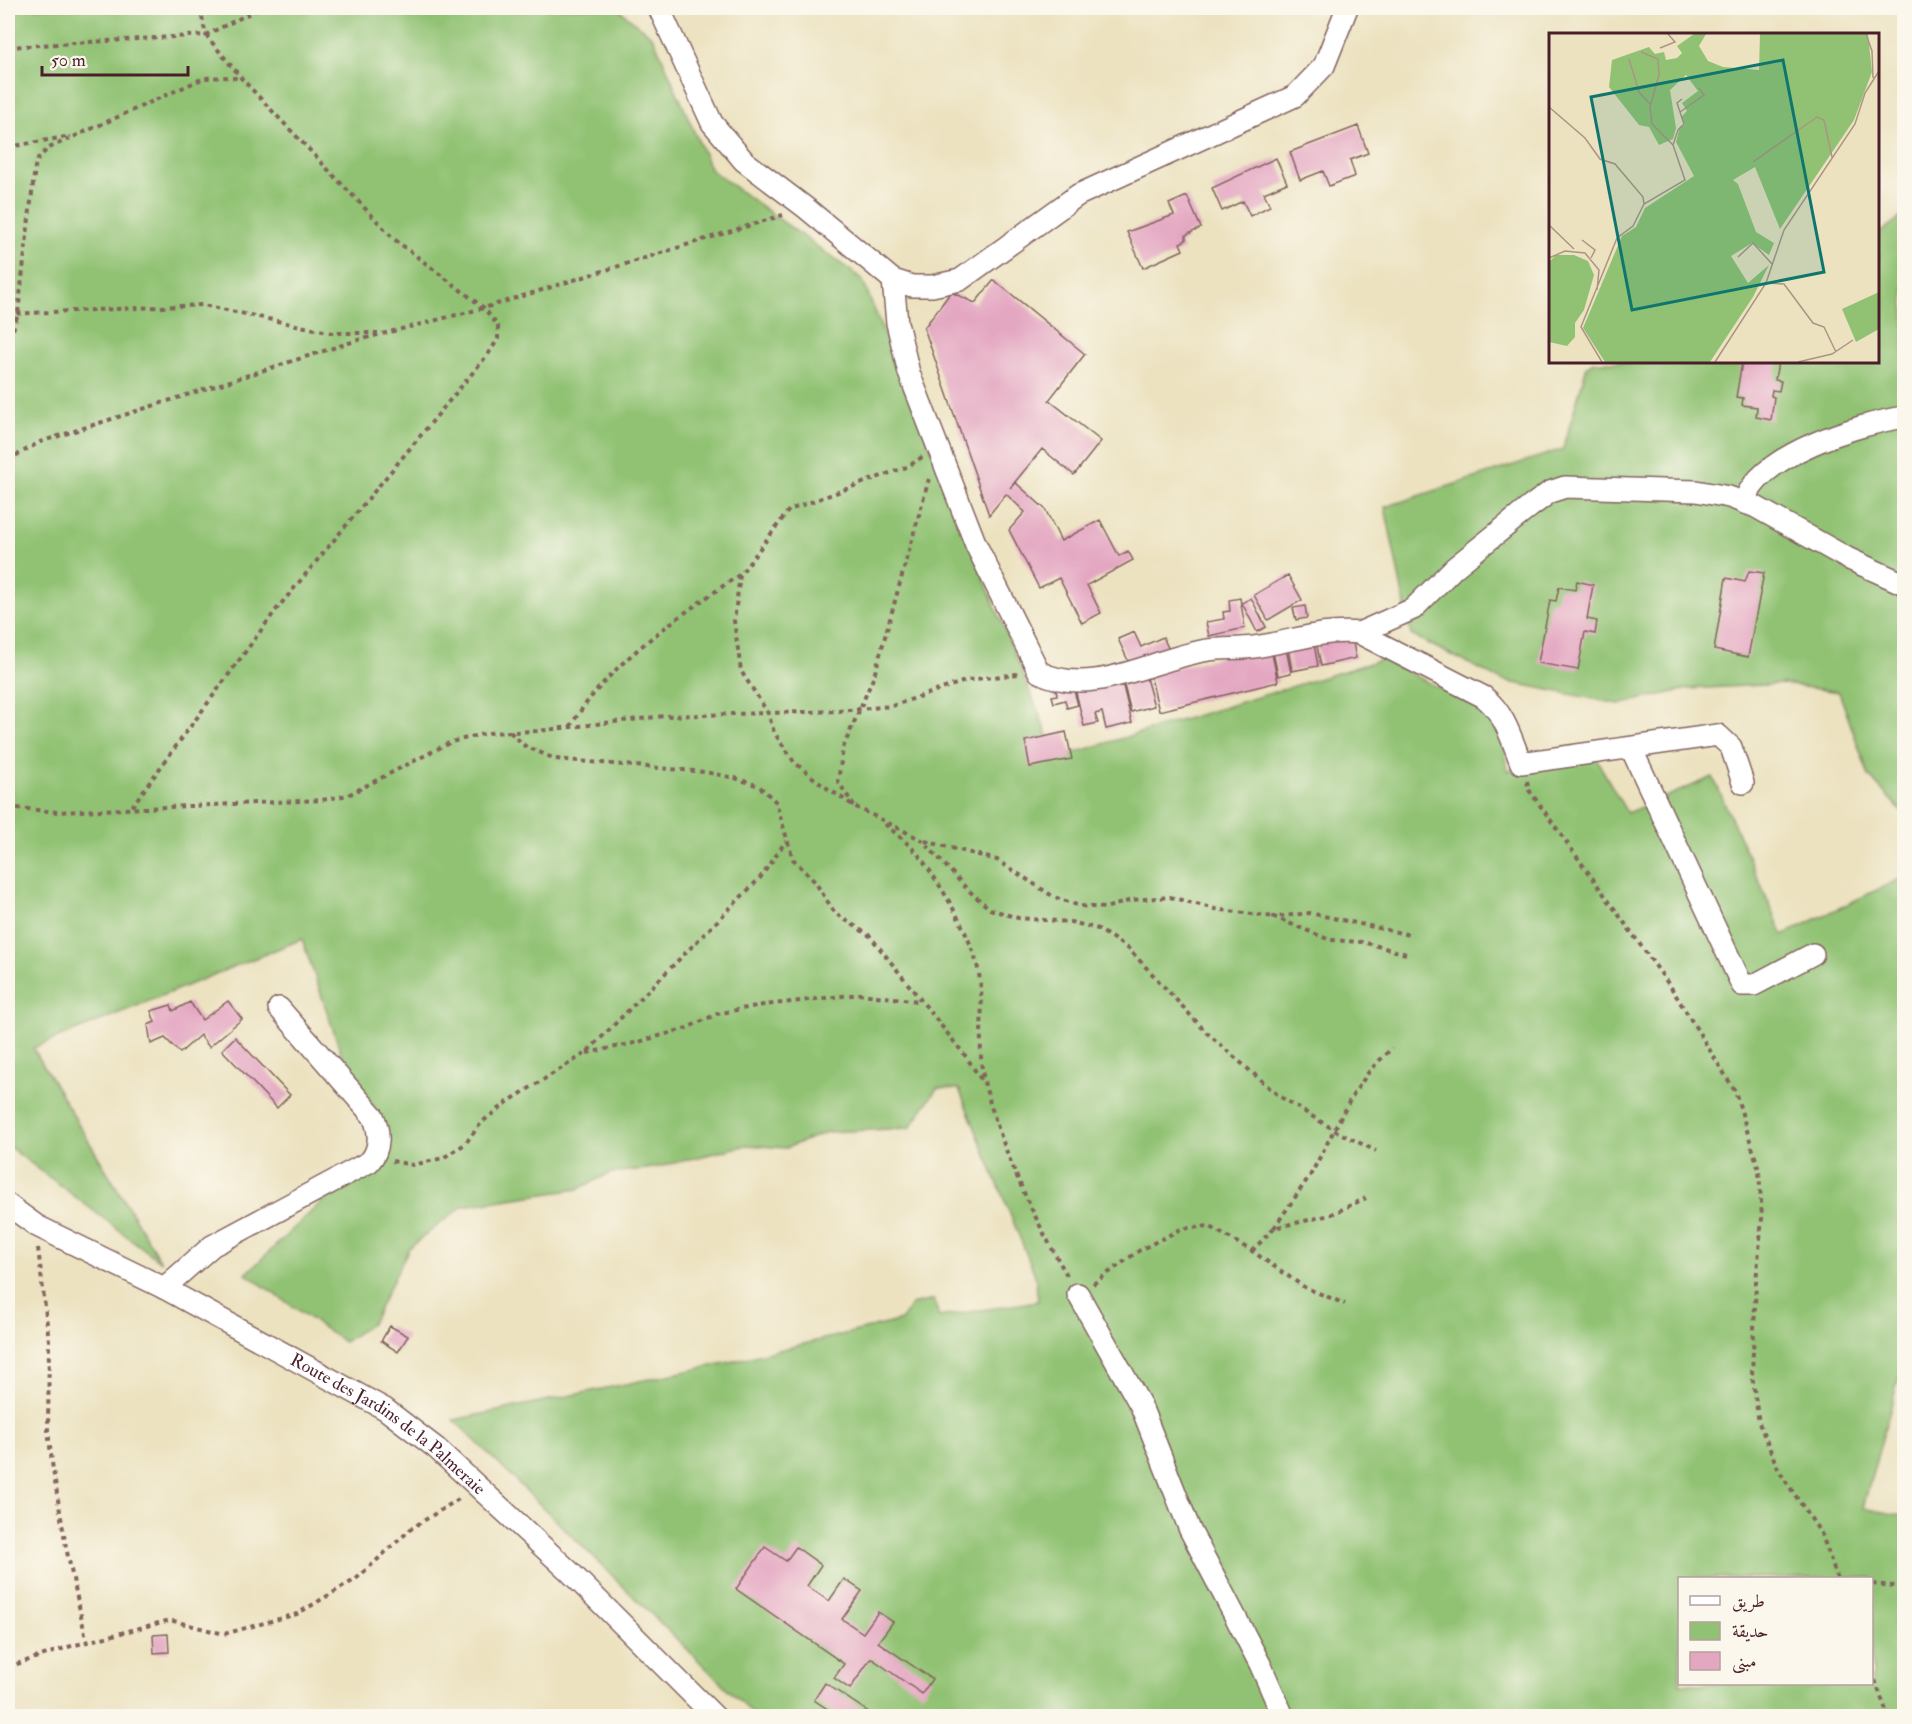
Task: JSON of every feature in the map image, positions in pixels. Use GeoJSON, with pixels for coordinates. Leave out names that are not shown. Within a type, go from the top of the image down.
{"type":"FeatureCollection","features":[{"type":"Feature","properties":{"kind":"street"},"geometry":{"type":"LineString","coordinates":[[659,8],[711,123],[744,161],[806,208],[893,280],[912,286],[932,286],[960,280],[1078,195],[1295,96],[1324,66],[1347,8]]}},
{"type":"Feature","properties":{"kind":"street"},"geometry":{"type":"LineString","coordinates":[[893,280],[897,323],[909,373],[976,545],[1039,672],[1057,681],[1093,681],[1208,650],[1256,647],[1339,631],[1359,633],[1484,697],[1498,708],[1521,763],[1718,735],[1731,747],[1743,783]]}},
{"type":"Feature","properties":{"kind":"street"},"geometry":{"type":"LineString","coordinates":[[1744,502],[1748,490],[1755,481],[1787,455],[1880,420],[1905,417]]}},
{"type":"Feature","properties":{"kind":"street"},"geometry":{"type":"LineString","coordinates":[[1359,633],[1413,609],[1454,568],[1531,506],[1550,492],[1565,487],[1696,491],[1744,502],[1847,558],[1905,584]]}},
{"type":"Feature","properties":{"kind":"street"},"geometry":{"type":"LineString","coordinates":[[1631,748],[1742,985],[1754,986],[1813,954]]}},
{"type":"Feature","properties":{"kind":"street"},"geometry":{"type":"LineString","coordinates":[[164,1288],[212,1246],[319,1190],[369,1162],[375,1156],[378,1147],[377,1125],[372,1116],[279,1008]]}},
{"type":"Feature","properties":{"kind":"street","name":"Route des Jardins de la Palmeraie"},"geometry":{"type":"LineString","coordinates":[[8,1205],[37,1226],[164,1288],[385,1409],[436,1448],[478,1486],[569,1571],[714,1716]]}},
{"type":"Feature","properties":{"kind":"street"},"geometry":{"type":"LineString","coordinates":[[1078,1294],[1141,1406],[1190,1530],[1260,1664],[1283,1716]]}},
{"type":"Feature","properties":{"kind":"path"},"geometry":{"type":"LineString","coordinates":[[130,809],[276,610],[489,353],[498,339],[498,326],[484,308],[394,239],[242,79],[206,35],[200,8]]}},
{"type":"Feature","properties":{"kind":"path"},"geometry":{"type":"LineString","coordinates":[[8,47],[206,35],[260,8]]}},
{"type":"Feature","properties":{"kind":"path"},"geometry":{"type":"LineString","coordinates":[[8,346],[18,313],[35,167],[39,157],[49,148],[204,78],[228,76],[242,79]]}},
{"type":"Feature","properties":{"kind":"path"},"geometry":{"type":"LineString","coordinates":[[8,147],[77,135]]}},
{"type":"Feature","properties":{"kind":"path"},"geometry":{"type":"LineString","coordinates":[[8,460],[40,442],[386,333],[484,308],[806,208]]}},
{"type":"Feature","properties":{"kind":"path"},"geometry":{"type":"LineString","coordinates":[[8,314],[203,305],[333,333],[386,333]]}},
{"type":"Feature","properties":{"kind":"path"},"geometry":{"type":"LineString","coordinates":[[570,727],[584,704],[620,666],[670,623],[740,575],[789,510],[909,466],[938,447]]}},
{"type":"Feature","properties":{"kind":"path"},"geometry":{"type":"LineString","coordinates":[[854,806],[838,781],[843,748],[874,676],[938,447]]}},
{"type":"Feature","properties":{"kind":"path"},"geometry":{"type":"LineString","coordinates":[[740,575],[734,621],[741,671],[768,713],[774,732],[794,762],[854,806],[922,840],[997,860],[1054,897],[1080,906],[1105,908],[1132,900],[1170,897],[1215,909],[1274,917],[1310,913],[1410,935]]}},
{"type":"Feature","properties":{"kind":"path"},"geometry":{"type":"LineString","coordinates":[[8,807],[57,812],[322,800],[348,795],[451,741],[487,733],[570,727],[665,716],[860,710],[892,706],[968,680],[1039,672]]}},
{"type":"Feature","properties":{"kind":"path"},"geometry":{"type":"LineString","coordinates":[[510,732],[525,746],[555,759],[598,765],[705,772],[759,786],[776,802],[793,859],[815,882],[835,913],[870,936],[967,1058],[986,1087]]}},
{"type":"Feature","properties":{"kind":"path"},"geometry":{"type":"LineString","coordinates":[[1521,763],[1529,790],[1672,989],[1736,1091],[1759,1170],[1762,1218],[1756,1282],[1752,1376],[1759,1422],[1779,1471],[1822,1535],[1837,1577]]}},
{"type":"Feature","properties":{"kind":"path"},"geometry":{"type":"LineString","coordinates":[[881,820],[920,857],[972,948],[980,980],[979,1059],[986,1087],[1020,1185],[1037,1223],[1078,1294],[1140,1250],[1181,1229],[1209,1226],[1252,1251],[1304,1287],[1346,1304]]}},
{"type":"Feature","properties":{"kind":"path"},"geometry":{"type":"LineString","coordinates":[[375,1156],[413,1165],[443,1158],[465,1144],[482,1122],[509,1101],[586,1053],[760,878],[787,840]]}},
{"type":"Feature","properties":{"kind":"path"},"geometry":{"type":"LineString","coordinates":[[922,840],[966,889],[990,909],[1018,918],[1071,922],[1098,929],[1129,949],[1221,1045],[1279,1096],[1336,1131],[1376,1151]]}},
{"type":"Feature","properties":{"kind":"path"},"geometry":{"type":"LineString","coordinates":[[1274,917],[1330,940],[1363,942],[1406,954]]}},
{"type":"Feature","properties":{"kind":"path"},"geometry":{"type":"LineString","coordinates":[[586,1053],[635,1043],[687,1028],[717,1014],[756,1006],[860,994],[920,1001]]}},
{"type":"Feature","properties":{"kind":"path"},"geometry":{"type":"LineString","coordinates":[[1252,1251],[1274,1228],[1336,1131],[1351,1098],[1370,1070],[1392,1048]]}},
{"type":"Feature","properties":{"kind":"path"},"geometry":{"type":"LineString","coordinates":[[1274,1228],[1330,1215],[1366,1198]]}},
{"type":"Feature","properties":{"kind":"path"},"geometry":{"type":"LineString","coordinates":[[37,1226],[39,1273],[49,1341],[48,1431],[66,1547],[87,1642]]}},
{"type":"Feature","properties":{"kind":"path"},"geometry":{"type":"LineString","coordinates":[[8,1667],[87,1642],[170,1620],[224,1634],[297,1614],[356,1579],[412,1528],[478,1486]]}},
{"type":"Feature","properties":{"kind":"path"},"geometry":{"type":"LineString","coordinates":[[1873,1584],[1905,1587]]}},
{"type":"Feature","properties":{"kind":"path"},"geometry":{"type":"LineString","coordinates":[[1873,1675],[1888,1716]]}},
{"type":"Feature","properties":{"kind":"green space"},"geometry":{"type":"Polygon","coordinates":[[[8,8],[617,8],[653,37],[711,170],[862,279],[1057,758],[1383,659],[1501,720],[1508,771],[1590,748],[1627,813],[1713,777],[1783,935],[1904,877],[1904,1359],[1863,1508],[1904,1516],[1904,1716],[755,1716],[454,1420],[730,1362],[902,1320],[911,1305],[934,1300],[939,1317],[1038,1301],[1035,1275],[959,1089],[937,1088],[910,1128],[827,1132],[786,1148],[747,1145],[654,1168],[610,1173],[578,1189],[463,1206],[409,1248],[372,1323],[344,1342],[246,1274],[375,1151],[302,939],[33,1048],[161,1262],[8,1146],[8,8]]]}},
{"type":"Feature","properties":{"kind":"green space"},"geometry":{"type":"Polygon","coordinates":[[[1904,215],[1904,814],[1869,776],[1839,692],[1783,684],[1688,689],[1619,704],[1504,681],[1411,635],[1385,507],[1563,449],[1587,366],[1592,363],[1879,363],[1879,233],[1904,215]]]}},
{"type":"Feature","properties":{"kind":"building"},"geometry":{"type":"Polygon","coordinates":[[[1358,126],[1368,153],[1350,160],[1355,176],[1329,186],[1323,171],[1300,180],[1290,152],[1358,126]]]}},
{"type":"Feature","properties":{"kind":"building"},"geometry":{"type":"Polygon","coordinates":[[[1276,158],[1287,183],[1264,193],[1270,206],[1250,216],[1243,201],[1222,211],[1212,188],[1276,158]]]}},
{"type":"Feature","properties":{"kind":"building"},"geometry":{"type":"Polygon","coordinates":[[[1187,196],[1201,228],[1186,235],[1186,240],[1180,243],[1183,250],[1143,268],[1127,232],[1174,215],[1169,204],[1187,196]]]}},
{"type":"Feature","properties":{"kind":"building"},"geometry":{"type":"Polygon","coordinates":[[[994,280],[1085,354],[1049,400],[1101,441],[1074,475],[1042,449],[1010,488],[1016,483],[1045,509],[1061,541],[1100,520],[1119,556],[1128,551],[1133,560],[1087,585],[1101,613],[1082,623],[1059,578],[1039,588],[1009,530],[1025,512],[1006,494],[989,515],[924,328],[951,292],[975,303],[994,280]]]}},
{"type":"Feature","properties":{"kind":"building"},"geometry":{"type":"Polygon","coordinates":[[[1742,363],[1778,363],[1775,380],[1781,381],[1779,391],[1772,390],[1771,396],[1774,397],[1771,420],[1756,417],[1757,407],[1742,405],[1743,398],[1736,397],[1742,363]]]}},
{"type":"Feature","properties":{"kind":"building"},"geometry":{"type":"Polygon","coordinates":[[[1749,571],[1764,573],[1748,657],[1714,650],[1726,578],[1745,582],[1749,571]]]}},
{"type":"Feature","properties":{"kind":"building"},"geometry":{"type":"Polygon","coordinates":[[[1288,575],[1302,600],[1268,620],[1254,595],[1288,575]]]}},
{"type":"Feature","properties":{"kind":"building"},"geometry":{"type":"Polygon","coordinates":[[[1577,581],[1593,585],[1587,619],[1597,621],[1595,634],[1585,632],[1578,670],[1538,663],[1550,600],[1556,601],[1559,587],[1575,590],[1577,581]]]}},
{"type":"Feature","properties":{"kind":"building"},"geometry":{"type":"Polygon","coordinates":[[[1240,598],[1245,628],[1209,636],[1206,622],[1224,619],[1223,612],[1230,611],[1229,600],[1240,598]]]}},
{"type":"Feature","properties":{"kind":"building"},"geometry":{"type":"Polygon","coordinates":[[[1251,598],[1266,627],[1257,632],[1242,603],[1251,598]]]}},
{"type":"Feature","properties":{"kind":"building"},"geometry":{"type":"Polygon","coordinates":[[[1305,606],[1307,618],[1296,620],[1293,608],[1305,606]]]}},
{"type":"Feature","properties":{"kind":"building"},"geometry":{"type":"Polygon","coordinates":[[[1134,632],[1141,647],[1163,637],[1169,650],[1131,667],[1118,639],[1134,632]]]}},
{"type":"Feature","properties":{"kind":"building"},"geometry":{"type":"Polygon","coordinates":[[[1351,633],[1356,658],[1321,666],[1316,641],[1351,633]]]}},
{"type":"Feature","properties":{"kind":"building"},"geometry":{"type":"Polygon","coordinates":[[[1313,638],[1318,666],[1292,671],[1287,644],[1313,638]]]}},
{"type":"Feature","properties":{"kind":"building"},"geometry":{"type":"Polygon","coordinates":[[[1285,644],[1291,673],[1278,676],[1272,647],[1285,644]]]}},
{"type":"Feature","properties":{"kind":"building"},"geometry":{"type":"Polygon","coordinates":[[[1270,645],[1278,682],[1159,711],[1150,674],[1270,645]]]}},
{"type":"Feature","properties":{"kind":"building"},"geometry":{"type":"Polygon","coordinates":[[[1144,671],[1154,706],[1131,712],[1122,678],[1144,671]]]}},
{"type":"Feature","properties":{"kind":"building"},"geometry":{"type":"Polygon","coordinates":[[[1121,678],[1132,723],[1106,729],[1102,712],[1095,714],[1098,723],[1084,726],[1075,688],[1121,678]]]}},
{"type":"Feature","properties":{"kind":"building"},"geometry":{"type":"Polygon","coordinates":[[[1072,684],[1078,705],[1067,708],[1065,700],[1054,703],[1052,696],[1057,695],[1056,689],[1072,684]]]}},
{"type":"Feature","properties":{"kind":"building"},"geometry":{"type":"Polygon","coordinates":[[[1066,732],[1072,759],[1030,767],[1025,741],[1066,732]]]}},
{"type":"Feature","properties":{"kind":"building"},"geometry":{"type":"Polygon","coordinates":[[[228,1001],[242,1019],[209,1047],[200,1035],[180,1053],[165,1038],[151,1044],[148,1025],[155,1022],[151,1011],[171,1005],[173,1011],[190,1002],[202,1020],[228,1001]]]}},
{"type":"Feature","properties":{"kind":"building"},"geometry":{"type":"Polygon","coordinates":[[[235,1037],[290,1095],[277,1108],[222,1050],[235,1037]]]}},
{"type":"Feature","properties":{"kind":"building"},"geometry":{"type":"Polygon","coordinates":[[[390,1326],[408,1336],[398,1352],[381,1341],[390,1326]]]}},
{"type":"Feature","properties":{"kind":"building"},"geometry":{"type":"Polygon","coordinates":[[[765,1547],[786,1561],[796,1547],[821,1565],[807,1586],[829,1601],[844,1579],[862,1591],[842,1619],[863,1633],[878,1612],[893,1622],[878,1642],[932,1679],[922,1694],[871,1658],[850,1689],[834,1678],[844,1664],[736,1589],[765,1547]]]}},
{"type":"Feature","properties":{"kind":"building"},"geometry":{"type":"Polygon","coordinates":[[[168,1634],[169,1652],[154,1653],[153,1635],[168,1634]]]}},
{"type":"Feature","properties":{"kind":"building"},"geometry":{"type":"Polygon","coordinates":[[[825,1683],[870,1713],[868,1716],[838,1716],[814,1700],[825,1683]]]}}]}
